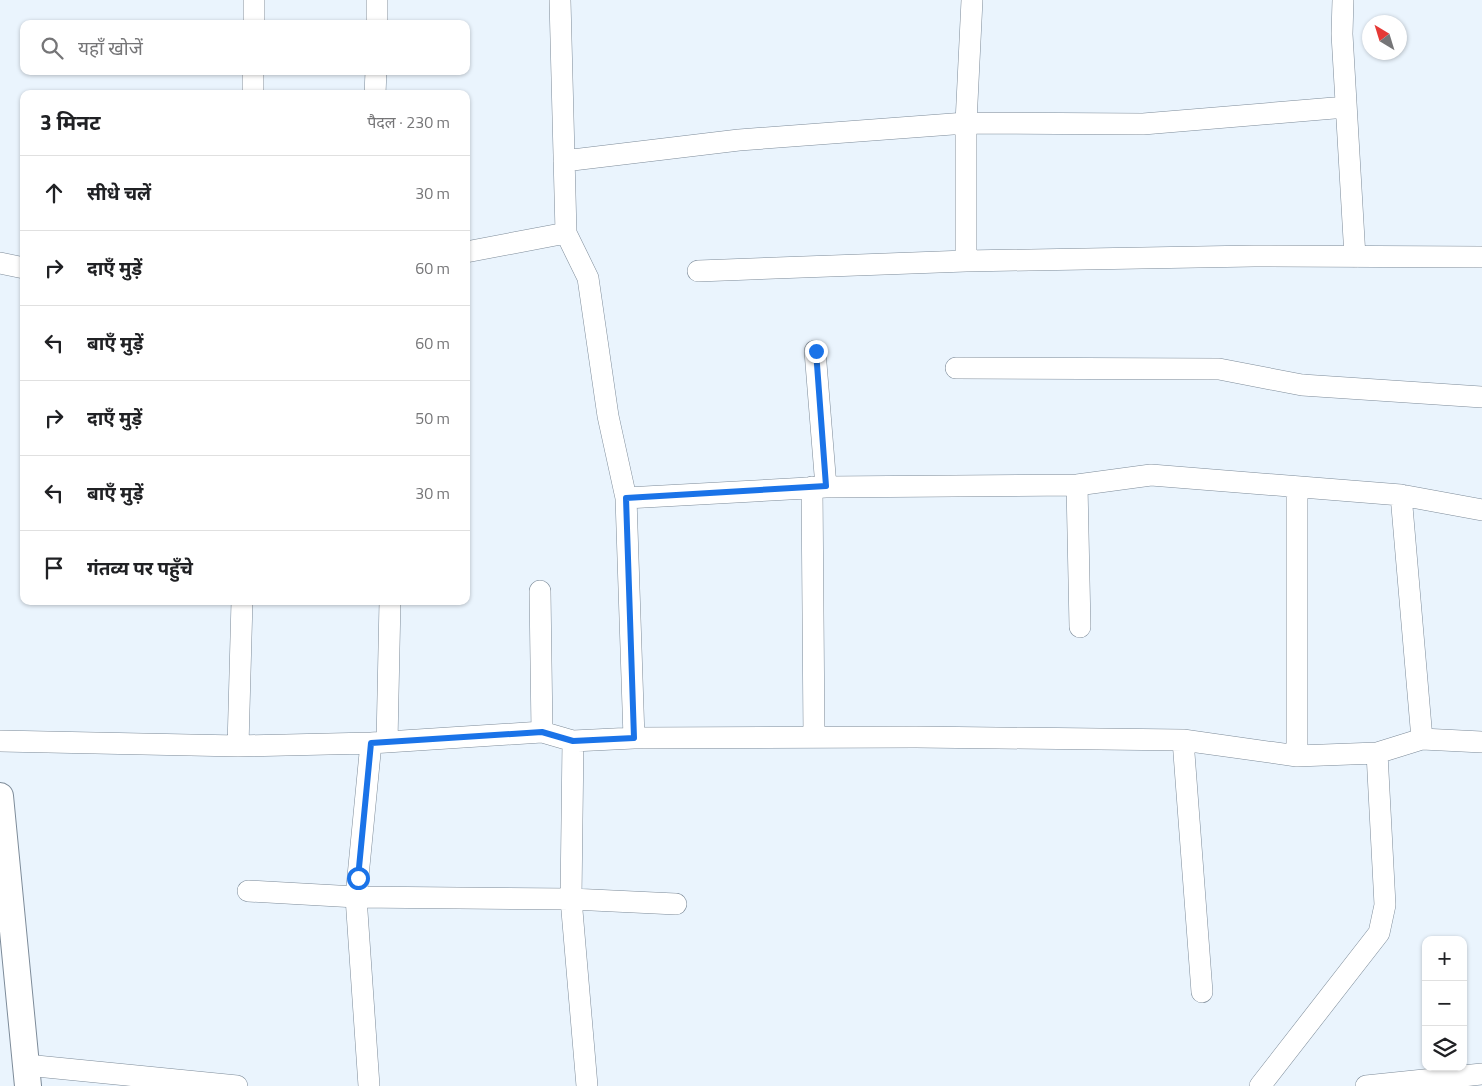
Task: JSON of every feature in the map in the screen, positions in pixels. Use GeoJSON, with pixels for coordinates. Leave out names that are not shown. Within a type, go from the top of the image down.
{"type":"FeatureCollection","features":[{"type":"Feature","properties":{"kind":"street"},"geometry":{"type":"LineString","coordinates":[[254,0],[254,20]]}},
{"type":"Feature","properties":{"kind":"street"},"geometry":{"type":"LineString","coordinates":[[377,0],[377,20]]}},
{"type":"Feature","properties":{"kind":"street"},"geometry":{"type":"LineString","coordinates":[[560,0],[566,233],[588,278],[608,416],[626,498],[634,738]]}},
{"type":"Feature","properties":{"kind":"street"},"geometry":{"type":"LineString","coordinates":[[966,261],[966,122],[972,0]]}},
{"type":"Feature","properties":{"kind":"street"},"geometry":{"type":"LineString","coordinates":[[1343,0],[1342,34],[1355,256]]}},
{"type":"Feature","properties":{"kind":"street"},"geometry":{"type":"LineString","coordinates":[[253,75],[253,90]]}},
{"type":"Feature","properties":{"kind":"street"},"geometry":{"type":"LineString","coordinates":[[375,90],[376,75]]}},
{"type":"Feature","properties":{"kind":"street"},"geometry":{"type":"LineString","coordinates":[[564,161],[739,140],[966,122],[1143,124],[1346,107]]}},
{"type":"Feature","properties":{"kind":"street"},"geometry":{"type":"LineString","coordinates":[[470,251],[566,233]]}},
{"type":"Feature","properties":{"kind":"street"},"geometry":{"type":"LineString","coordinates":[[698,271],[966,261],[1254,256],[1482,257]]}},
{"type":"Feature","properties":{"kind":"street"},"geometry":{"type":"LineString","coordinates":[[0,263],[20,267]]}},
{"type":"Feature","properties":{"kind":"street"},"geometry":{"type":"LineString","coordinates":[[814,737],[819,487],[816,351]]}},
{"type":"Feature","properties":{"kind":"street"},"geometry":{"type":"LineString","coordinates":[[956,368],[1219,370],[1302,385],[1482,397]]}},
{"type":"Feature","properties":{"kind":"street"},"geometry":{"type":"LineString","coordinates":[[626,498],[819,487],[1077,485],[1151,475],[1401,495],[1482,510]]}},
{"type":"Feature","properties":{"kind":"street"},"geometry":{"type":"LineString","coordinates":[[1077,485],[1080,627]]}},
{"type":"Feature","properties":{"kind":"street"},"geometry":{"type":"LineString","coordinates":[[1297,487],[1297,756]]}},
{"type":"Feature","properties":{"kind":"street"},"geometry":{"type":"LineString","coordinates":[[1401,495],[1422,739]]}},
{"type":"Feature","properties":{"kind":"street"},"geometry":{"type":"LineString","coordinates":[[540,590],[542,732]]}},
{"type":"Feature","properties":{"kind":"street"},"geometry":{"type":"LineString","coordinates":[[238,746],[242,605]]}},
{"type":"Feature","properties":{"kind":"street"},"geometry":{"type":"LineString","coordinates":[[369,1086],[356,897],[379,742],[390,605]]}},
{"type":"Feature","properties":{"kind":"street"},"geometry":{"type":"LineString","coordinates":[[0,741],[238,746],[379,742],[542,732],[573,741],[634,738],[814,737],[1183,740],[1297,756],[1377,753],[1422,739],[1482,742]]}},
{"type":"Feature","properties":{"kind":"street"},"geometry":{"type":"LineString","coordinates":[[1183,740],[1202,992]]}},
{"type":"Feature","properties":{"kind":"street"},"geometry":{"type":"LineString","coordinates":[[573,741],[571,899],[587,1086]]}},
{"type":"Feature","properties":{"kind":"street"},"geometry":{"type":"LineString","coordinates":[[1260,1086],[1379,933],[1385,905],[1377,753]]}},
{"type":"Feature","properties":{"kind":"street"},"geometry":{"type":"LineString","coordinates":[[0,796],[27,1076],[237,1086]]}},
{"type":"Feature","properties":{"kind":"street"},"geometry":{"type":"LineString","coordinates":[[248,891],[356,897],[571,899],[676,904]]}},
{"type":"Feature","properties":{"kind":"street"},"geometry":{"type":"LineString","coordinates":[[1366,1086],[1482,1074]]}},
{"type":"Feature","properties":{"kind":"route"},"geometry":{"type":"LineString","coordinates":[[358,878],[371,743],[542,732],[573,741],[634,738],[626,498],[826,486],[816,351]]}}]}
